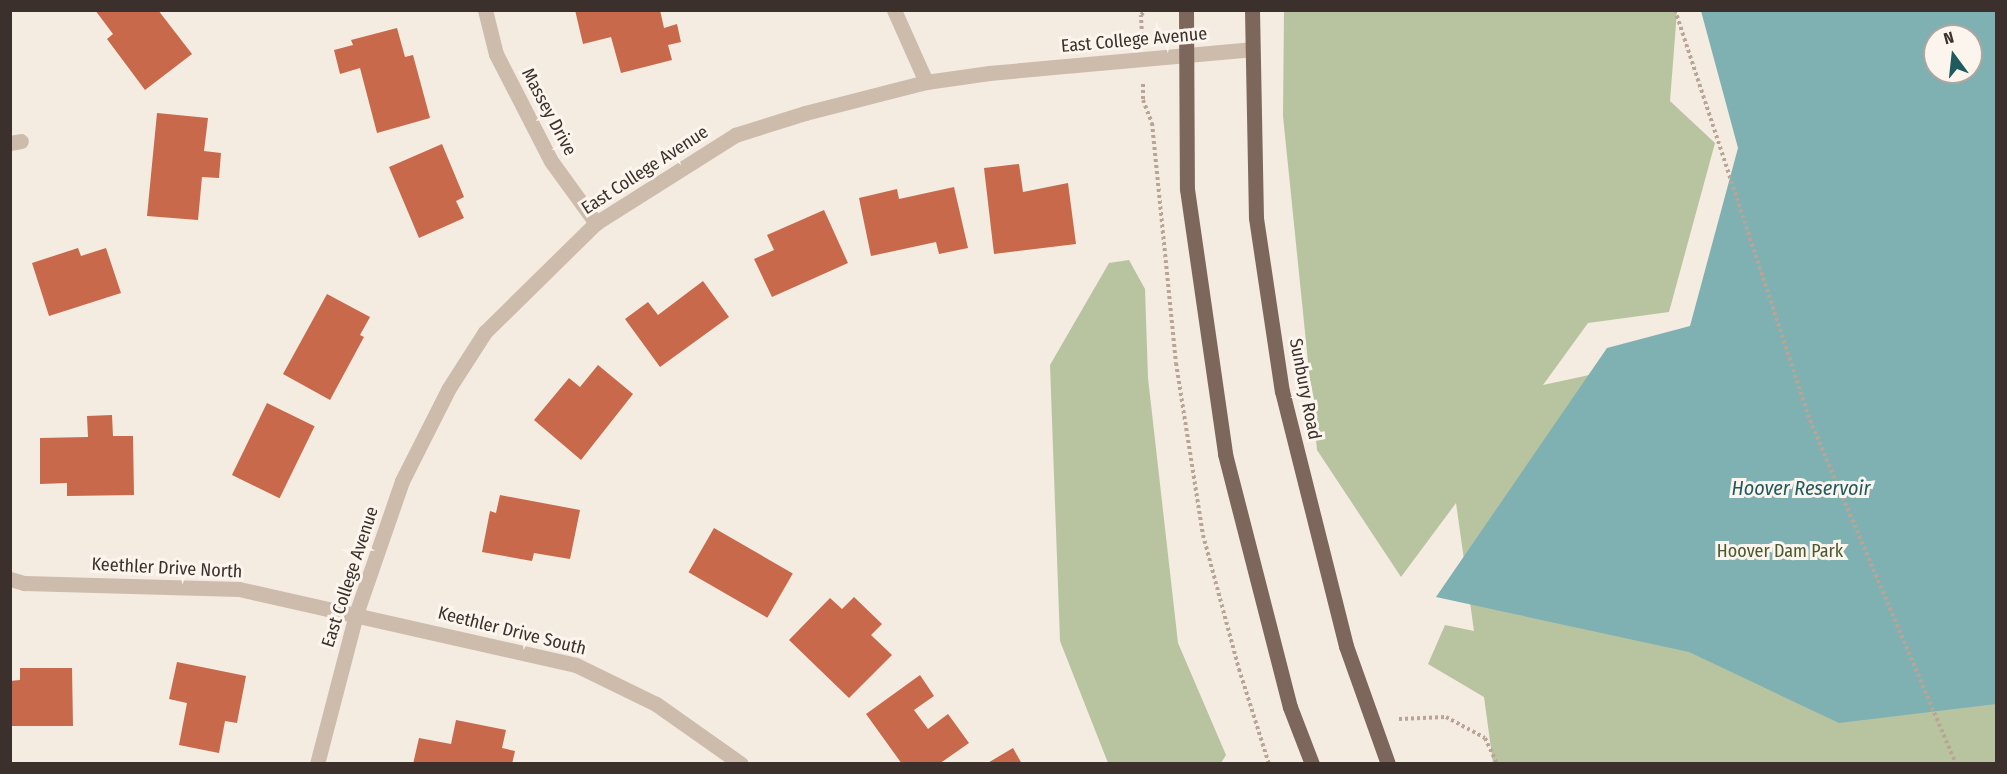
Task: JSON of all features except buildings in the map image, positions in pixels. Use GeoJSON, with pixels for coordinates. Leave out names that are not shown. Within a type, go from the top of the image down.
{"type":"FeatureCollection","features":[{"type":"Feature","properties":{"kind":"main road"},"geometry":{"type":"LineString","coordinates":[[1186,10],[1186,189],[1225,454],[1290,707],[1312,764]]}},
{"type":"Feature","properties":{"kind":"main road","name":"Sunbury Road"},"geometry":{"type":"LineString","coordinates":[[1252,10],[1256,218],[1282,391],[1346,646],[1388,764]]}},
{"type":"Feature","properties":{"kind":"street","name":"Massey Drive"},"geometry":{"type":"LineString","coordinates":[[485,10],[496,54],[551,161],[596,223]]}},
{"type":"Feature","properties":{"kind":"street"},"geometry":{"type":"LineString","coordinates":[[894,10],[926,82]]}},
{"type":"Feature","properties":{"kind":"street","name":"East College Avenue"},"geometry":{"type":"LineString","coordinates":[[317,764],[356,614],[402,481],[449,388],[485,332],[596,223],[735,135],[926,82],[1035,68],[1251,49]]}},
{"type":"Feature","properties":{"kind":"street","name":"Keethler Drive North"},"geometry":{"type":"LineString","coordinates":[[10,579],[24,583],[239,589],[356,614]]}},
{"type":"Feature","properties":{"kind":"street","name":"Keethler Drive South"},"geometry":{"type":"LineString","coordinates":[[356,614],[576,665],[656,704],[741,764]]}},
{"type":"Feature","properties":{"kind":"path"},"geometry":{"type":"LineString","coordinates":[[1141,15],[1146,10]]}},
{"type":"Feature","properties":{"kind":"path"},"geometry":{"type":"LineString","coordinates":[[1675,10],[1810,420],[1956,764]]}},
{"type":"Feature","properties":{"kind":"path"},"geometry":{"type":"LineString","coordinates":[[1398,719],[1446,717],[1485,738],[1497,764]]}},
{"type":"Feature","properties":{"kind":"green space","name":"Hoover Dam Park"},"geometry":{"type":"Polygon","coordinates":[[[1284,11],[1677,11],[1670,101],[1715,143],[1669,312],[1588,323],[1543,385],[1996,287],[1996,763],[1493,763],[1484,697],[1428,664],[1445,625],[1474,631],[1456,503],[1401,577],[1317,450],[1283,116],[1284,11]]]}},
{"type":"Feature","properties":{"kind":"green space"},"geometry":{"type":"Polygon","coordinates":[[[1129,260],[1145,289],[1148,378],[1178,643],[1226,755],[1221,763],[1108,763],[1060,641],[1050,365],[1109,263],[1129,260]]]}},
{"type":"Feature","properties":{"kind":"water","name":"Hoover Reservoir"},"geometry":{"type":"Polygon","coordinates":[[[1701,11],[1996,11],[1996,704],[1839,723],[1689,652],[1436,597],[1607,348],[1690,326],[1738,148],[1701,11]]]}}]}
